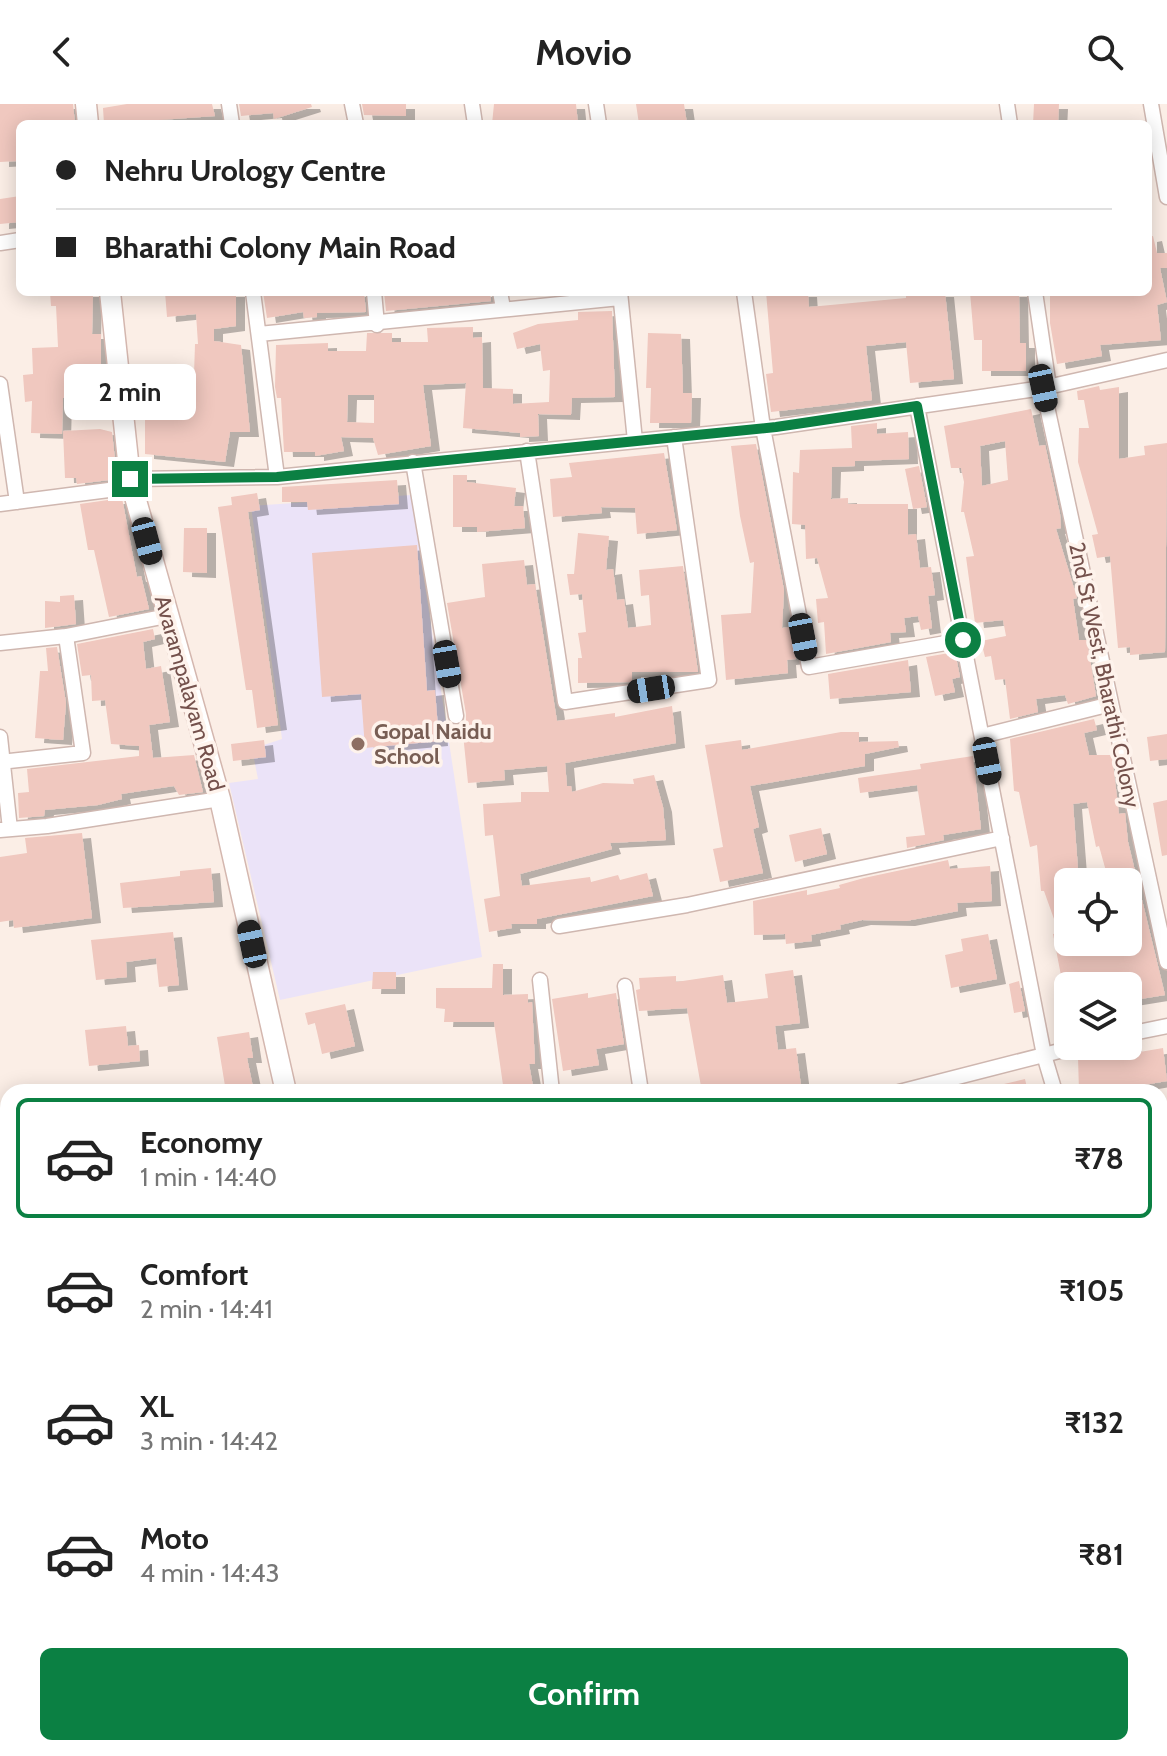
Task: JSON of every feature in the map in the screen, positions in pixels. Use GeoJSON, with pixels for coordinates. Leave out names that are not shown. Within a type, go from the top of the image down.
{"type":"FeatureCollection","features":[{"type":"Feature","properties":{"kind":"street"},"geometry":{"type":"LineString","coordinates":[[1151,104],[1167,197]]}},
{"type":"Feature","properties":{"kind":"street","name":"Avarampalayam Road"},"geometry":{"type":"LineString","coordinates":[[110,296],[131,483],[220,799],[284,1084]]}},
{"type":"Feature","properties":{"kind":"street"},"geometry":{"type":"LineString","coordinates":[[254,296],[277,477]]}},
{"type":"Feature","properties":{"kind":"street"},"geometry":{"type":"LineString","coordinates":[[374,296],[377,325]]}},
{"type":"Feature","properties":{"kind":"street"},"geometry":{"type":"LineString","coordinates":[[501,296],[503,308]]}},
{"type":"Feature","properties":{"kind":"street"},"geometry":{"type":"LineString","coordinates":[[259,334],[377,325],[611,296]]}},
{"type":"Feature","properties":{"kind":"street"},"geometry":{"type":"LineString","coordinates":[[620,296],[635,441]]}},
{"type":"Feature","properties":{"kind":"street"},"geometry":{"type":"LineString","coordinates":[[745,296],[763,428],[809,667],[963,640]]}},
{"type":"Feature","properties":{"kind":"street","name":"2nd St West, Bharathi Colony"},"geometry":{"type":"LineString","coordinates":[[1035,296],[1046,387],[1167,962]]}},
{"type":"Feature","properties":{"kind":"street"},"geometry":{"type":"LineString","coordinates":[[0,504],[131,483],[277,477],[763,428],[1046,387],[1167,360]]}},
{"type":"Feature","properties":{"kind":"street"},"geometry":{"type":"LineString","coordinates":[[0,384],[17,502]]}},
{"type":"Feature","properties":{"kind":"street"},"geometry":{"type":"LineString","coordinates":[[917,406],[1044,1055],[1053,1084]]}},
{"type":"Feature","properties":{"kind":"street"},"geometry":{"type":"LineString","coordinates":[[527,451],[565,702],[709,680],[674,437]]}},
{"type":"Feature","properties":{"kind":"street"},"geometry":{"type":"LineString","coordinates":[[413,462],[456,716]]}},
{"type":"Feature","properties":{"kind":"street"},"geometry":{"type":"LineString","coordinates":[[0,643],[66,636],[167,616]]}},
{"type":"Feature","properties":{"kind":"street"},"geometry":{"type":"LineString","coordinates":[[1,762],[83,753],[66,636]]}},
{"type":"Feature","properties":{"kind":"street"},"geometry":{"type":"LineString","coordinates":[[982,736],[1111,704]]}},
{"type":"Feature","properties":{"kind":"street"},"geometry":{"type":"LineString","coordinates":[[0,737],[5,829],[220,799]]}},
{"type":"Feature","properties":{"kind":"street"},"geometry":{"type":"LineString","coordinates":[[559,926],[687,905],[1002,838]]}},
{"type":"Feature","properties":{"kind":"street"},"geometry":{"type":"LineString","coordinates":[[540,980],[551,1084]]}},
{"type":"Feature","properties":{"kind":"street"},"geometry":{"type":"LineString","coordinates":[[625,986],[640,1084]]}},
{"type":"Feature","properties":{"kind":"street"},"geometry":{"type":"LineString","coordinates":[[1142,1031],[1167,1026]]}},
{"type":"Feature","properties":{"kind":"street"},"geometry":{"type":"LineString","coordinates":[[930,1084],[1054,1052]]}},
{"type":"Feature","properties":{"kind":"shaded area","name":"Gopal Naidu School"},"geometry":{"type":"Polygon","coordinates":[[[411,495],[482,957],[280,1000],[229,783],[258,779],[252,749],[282,739],[251,506],[411,495]]]}},
{"type":"Feature","properties":{"kind":"building"},"geometry":{"type":"Polygon","coordinates":[[[0,104],[73,104],[75,120],[16,120],[16,161],[0,162],[0,104]]]}},
{"type":"Feature","properties":{"kind":"building"},"geometry":{"type":"Polygon","coordinates":[[[127,104],[212,104],[215,116],[104,120],[103,108],[127,104]]]}},
{"type":"Feature","properties":{"kind":"building"},"geometry":{"type":"Polygon","coordinates":[[[239,104],[311,104],[312,107],[274,119],[273,113],[241,116],[239,104]]]}},
{"type":"Feature","properties":{"kind":"building"},"geometry":{"type":"Polygon","coordinates":[[[362,104],[406,104],[406,116],[364,115],[362,104]]]}},
{"type":"Feature","properties":{"kind":"building"},"geometry":{"type":"Polygon","coordinates":[[[494,104],[576,104],[578,120],[492,120],[494,104]]]}},
{"type":"Feature","properties":{"kind":"building"},"geometry":{"type":"Polygon","coordinates":[[[636,104],[684,104],[686,120],[638,120],[636,104]]]}},
{"type":"Feature","properties":{"kind":"building"},"geometry":{"type":"Polygon","coordinates":[[[1034,104],[1059,104],[1058,120],[1033,120],[1034,104]]]}},
{"type":"Feature","properties":{"kind":"building"},"geometry":{"type":"Polygon","coordinates":[[[16,197],[16,222],[0,224],[0,199],[16,197]]]}},
{"type":"Feature","properties":{"kind":"building"},"geometry":{"type":"Polygon","coordinates":[[[1152,236],[1157,253],[1167,253],[1167,268],[1160,268],[1167,302],[1157,305],[1161,340],[1100,345],[1102,356],[1057,364],[1050,323],[1050,296],[1152,296],[1152,236]]]}},
{"type":"Feature","properties":{"kind":"building"},"geometry":{"type":"Polygon","coordinates":[[[50,296],[93,296],[92,334],[101,334],[101,377],[91,376],[93,396],[63,398],[62,434],[31,433],[32,401],[25,402],[23,375],[33,374],[32,348],[58,347],[56,306],[51,306],[50,296]]]}},
{"type":"Feature","properties":{"kind":"building"},"geometry":{"type":"Polygon","coordinates":[[[165,296],[236,296],[236,326],[214,329],[214,341],[241,345],[250,432],[230,432],[225,462],[145,454],[145,410],[154,411],[155,402],[193,405],[195,344],[198,344],[196,314],[167,317],[165,296]]]}},
{"type":"Feature","properties":{"kind":"building"},"geometry":{"type":"Polygon","coordinates":[[[264,296],[364,296],[366,312],[317,313],[317,317],[304,318],[303,312],[267,318],[264,296]]]}},
{"type":"Feature","properties":{"kind":"building"},"geometry":{"type":"Polygon","coordinates":[[[384,296],[490,296],[491,301],[386,311],[384,296]]]}},
{"type":"Feature","properties":{"kind":"building"},"geometry":{"type":"Polygon","coordinates":[[[766,296],[808,296],[809,307],[906,296],[945,296],[954,379],[910,383],[906,342],[866,346],[872,400],[771,412],[766,374],[773,373],[766,296]]]}},
{"type":"Feature","properties":{"kind":"building"},"geometry":{"type":"Polygon","coordinates":[[[970,296],[1019,296],[1020,343],[1026,343],[1026,371],[982,371],[982,340],[974,340],[970,296]]]}},
{"type":"Feature","properties":{"kind":"building"},"geometry":{"type":"Polygon","coordinates":[[[612,311],[615,397],[572,398],[571,415],[538,414],[539,436],[520,437],[520,433],[463,428],[466,383],[423,385],[431,446],[378,455],[373,438],[341,437],[344,451],[315,456],[315,452],[284,452],[281,398],[277,398],[275,387],[276,345],[328,343],[328,351],[366,351],[367,333],[392,333],[392,342],[428,342],[427,328],[473,327],[473,338],[482,337],[483,388],[513,389],[513,404],[549,402],[550,370],[543,371],[540,344],[517,349],[513,333],[538,324],[578,320],[578,312],[612,311]],[[348,395],[347,422],[374,423],[374,395],[348,395]]]}},
{"type":"Feature","properties":{"kind":"building"},"geometry":{"type":"Polygon","coordinates":[[[648,333],[681,334],[683,393],[692,393],[691,423],[650,423],[651,388],[646,388],[648,333]]]}},
{"type":"Feature","properties":{"kind":"building"},"geometry":{"type":"Polygon","coordinates":[[[1099,386],[1100,390],[1119,387],[1119,459],[1145,455],[1144,446],[1167,443],[1165,652],[1130,655],[1130,647],[1118,648],[1110,556],[1097,558],[1092,535],[1098,534],[1078,462],[1079,428],[1089,428],[1084,400],[1078,400],[1077,391],[1099,386]]]}},
{"type":"Feature","properties":{"kind":"building"},"geometry":{"type":"Polygon","coordinates":[[[1031,409],[1039,446],[1045,445],[1060,514],[1061,528],[1056,529],[1077,598],[1073,599],[1079,640],[1087,640],[1096,696],[1068,704],[1065,695],[1036,699],[1038,712],[1010,719],[1005,679],[995,680],[991,656],[985,657],[981,641],[1006,636],[1003,620],[975,623],[966,557],[974,556],[964,512],[961,512],[964,482],[961,468],[951,468],[944,426],[1031,409]],[[1005,441],[980,446],[982,486],[1008,480],[1005,441]]]}},
{"type":"Feature","properties":{"kind":"building"},"geometry":{"type":"Polygon","coordinates":[[[877,423],[877,434],[908,432],[909,459],[855,461],[855,466],[832,467],[831,499],[848,498],[848,504],[908,504],[908,535],[916,534],[920,568],[931,567],[935,595],[928,596],[932,628],[921,630],[918,616],[904,618],[906,632],[890,633],[891,642],[826,654],[824,622],[818,623],[816,599],[828,598],[817,558],[806,559],[805,525],[792,524],[793,472],[799,473],[800,450],[852,448],[851,426],[877,423]]]}},
{"type":"Feature","properties":{"kind":"building"},"geometry":{"type":"Polygon","coordinates":[[[100,429],[112,432],[117,479],[77,484],[76,478],[65,478],[63,431],[100,429]]]}},
{"type":"Feature","properties":{"kind":"building"},"geometry":{"type":"Polygon","coordinates":[[[756,444],[784,590],[782,628],[791,627],[796,659],[787,660],[788,673],[726,680],[721,615],[751,613],[754,562],[750,563],[740,516],[731,446],[756,444]]]}},
{"type":"Feature","properties":{"kind":"building"},"geometry":{"type":"Polygon","coordinates":[[[664,453],[677,530],[637,534],[635,508],[601,507],[602,513],[553,517],[550,479],[572,477],[569,463],[664,453]]]}},
{"type":"Feature","properties":{"kind":"building"},"geometry":{"type":"Polygon","coordinates":[[[919,466],[927,507],[913,509],[905,469],[919,466]]]}},
{"type":"Feature","properties":{"kind":"building"},"geometry":{"type":"Polygon","coordinates":[[[453,475],[467,475],[467,482],[516,488],[514,506],[523,506],[525,528],[477,532],[477,527],[453,527],[453,475]]]}},
{"type":"Feature","properties":{"kind":"building"},"geometry":{"type":"Polygon","coordinates":[[[397,480],[399,504],[308,510],[307,502],[282,502],[282,487],[397,480]]]}},
{"type":"Feature","properties":{"kind":"building"},"geometry":{"type":"Polygon","coordinates":[[[257,493],[260,510],[248,512],[278,725],[257,728],[252,690],[246,690],[218,507],[232,505],[231,497],[257,493]]]}},
{"type":"Feature","properties":{"kind":"building"},"geometry":{"type":"Polygon","coordinates":[[[122,498],[137,577],[141,576],[149,609],[109,617],[94,550],[88,550],[80,504],[122,498]]]}},
{"type":"Feature","properties":{"kind":"building"},"geometry":{"type":"Polygon","coordinates":[[[184,528],[207,528],[207,573],[183,572],[184,528]]]}},
{"type":"Feature","properties":{"kind":"building"},"geometry":{"type":"Polygon","coordinates":[[[578,533],[609,536],[606,570],[613,569],[617,600],[624,599],[628,628],[651,625],[649,595],[641,596],[639,570],[683,566],[698,672],[632,672],[632,682],[578,683],[578,658],[582,658],[578,633],[586,632],[582,594],[570,595],[567,574],[574,574],[578,533]]]}},
{"type":"Feature","properties":{"kind":"building"},"geometry":{"type":"Polygon","coordinates":[[[417,545],[427,691],[435,690],[439,741],[365,748],[361,694],[322,697],[312,553],[417,545]]]}},
{"type":"Feature","properties":{"kind":"building"},"geometry":{"type":"Polygon","coordinates":[[[524,560],[527,585],[535,584],[557,721],[615,713],[615,717],[672,706],[676,743],[565,763],[567,786],[571,786],[572,792],[603,783],[634,784],[633,779],[654,775],[663,807],[666,840],[610,843],[612,849],[520,874],[522,886],[590,877],[591,882],[618,875],[620,880],[647,873],[653,896],[537,919],[537,924],[511,924],[512,928],[489,932],[484,899],[500,896],[493,835],[485,836],[483,804],[521,802],[521,792],[549,792],[547,766],[504,770],[505,780],[468,783],[462,724],[466,723],[466,714],[447,603],[485,597],[482,564],[524,560]]]}},
{"type":"Feature","properties":{"kind":"building"},"geometry":{"type":"Polygon","coordinates":[[[74,595],[76,624],[45,628],[45,601],[60,602],[60,596],[74,595]]]}},
{"type":"Feature","properties":{"kind":"building"},"geometry":{"type":"Polygon","coordinates":[[[153,629],[155,639],[143,642],[146,669],[161,666],[170,722],[149,725],[153,758],[194,755],[203,792],[179,795],[174,786],[121,794],[122,799],[98,805],[45,810],[44,816],[19,818],[18,793],[29,792],[27,769],[139,756],[139,746],[111,744],[105,700],[92,701],[91,675],[82,676],[77,644],[153,629]]]}},
{"type":"Feature","properties":{"kind":"building"},"geometry":{"type":"Polygon","coordinates":[[[57,647],[66,703],[63,740],[35,738],[40,671],[48,671],[46,648],[57,647]]]}},
{"type":"Feature","properties":{"kind":"building"},"geometry":{"type":"Polygon","coordinates":[[[955,652],[960,677],[952,679],[955,692],[935,696],[926,657],[955,652]]]}},
{"type":"Feature","properties":{"kind":"building"},"geometry":{"type":"Polygon","coordinates":[[[908,660],[911,692],[830,699],[828,674],[908,660]]]}},
{"type":"Feature","properties":{"kind":"building"},"geometry":{"type":"Polygon","coordinates":[[[1094,719],[1097,730],[1084,733],[1089,755],[1112,755],[1119,814],[1125,813],[1134,868],[1105,868],[1099,846],[1096,847],[1087,802],[1073,804],[1078,868],[1054,868],[1054,919],[1044,891],[1041,891],[1037,845],[1030,847],[1019,792],[1014,791],[1010,739],[1094,719]]]}},
{"type":"Feature","properties":{"kind":"building"},"geometry":{"type":"Polygon","coordinates":[[[841,732],[859,732],[859,742],[898,741],[899,747],[865,754],[865,766],[750,786],[759,827],[753,829],[763,873],[720,882],[713,849],[723,847],[705,745],[741,740],[742,750],[841,732]]]}},
{"type":"Feature","properties":{"kind":"building"},"geometry":{"type":"Polygon","coordinates":[[[1167,734],[1167,759],[1150,761],[1147,737],[1167,734]]]}},
{"type":"Feature","properties":{"kind":"building"},"geometry":{"type":"Polygon","coordinates":[[[264,740],[266,757],[233,761],[231,744],[264,740]]]}},
{"type":"Feature","properties":{"kind":"building"},"geometry":{"type":"Polygon","coordinates":[[[973,756],[981,829],[943,835],[944,840],[907,848],[906,837],[925,835],[917,785],[860,793],[858,778],[921,769],[920,764],[973,756]]]}},
{"type":"Feature","properties":{"kind":"building"},"geometry":{"type":"Polygon","coordinates":[[[1167,800],[1167,855],[1162,856],[1153,803],[1167,800]]]}},
{"type":"Feature","properties":{"kind":"building"},"geometry":{"type":"Polygon","coordinates":[[[821,828],[827,854],[795,862],[789,835],[821,828]]]}},
{"type":"Feature","properties":{"kind":"building"},"geometry":{"type":"Polygon","coordinates":[[[82,833],[92,918],[14,928],[13,920],[0,922],[0,857],[27,853],[25,838],[82,833]]]}},
{"type":"Feature","properties":{"kind":"building"},"geometry":{"type":"Polygon","coordinates":[[[948,860],[950,869],[990,866],[992,901],[957,903],[958,911],[906,921],[862,920],[840,925],[841,929],[811,935],[812,941],[786,944],[785,934],[754,935],[753,901],[807,890],[807,895],[840,888],[839,885],[864,878],[948,860]]]}},
{"type":"Feature","properties":{"kind":"building"},"geometry":{"type":"Polygon","coordinates":[[[211,868],[214,902],[123,908],[120,883],[180,876],[180,871],[211,868]]]}},
{"type":"Feature","properties":{"kind":"building"},"geometry":{"type":"Polygon","coordinates":[[[1142,900],[1165,995],[1142,999],[1142,972],[1060,972],[1057,956],[1142,956],[1142,900]]]}},
{"type":"Feature","properties":{"kind":"building"},"geometry":{"type":"Polygon","coordinates":[[[173,932],[179,985],[159,987],[156,958],[126,962],[127,977],[96,980],[91,940],[173,932]]]}},
{"type":"Feature","properties":{"kind":"building"},"geometry":{"type":"Polygon","coordinates":[[[988,934],[997,979],[951,988],[945,955],[963,951],[961,939],[988,934]]]}},
{"type":"Feature","properties":{"kind":"building"},"geometry":{"type":"Polygon","coordinates":[[[493,964],[503,964],[503,995],[528,994],[528,1003],[532,1002],[535,1064],[529,1064],[533,1084],[503,1084],[494,1022],[444,1022],[445,1009],[436,1008],[436,988],[492,988],[493,964]]]}},
{"type":"Feature","properties":{"kind":"building"},"geometry":{"type":"Polygon","coordinates":[[[793,970],[800,1023],[775,1026],[778,1050],[796,1048],[801,1084],[701,1084],[687,1008],[639,1011],[636,990],[640,989],[639,978],[676,976],[676,982],[723,975],[727,1003],[768,998],[765,974],[793,970]]]}},
{"type":"Feature","properties":{"kind":"building"},"geometry":{"type":"Polygon","coordinates":[[[373,972],[396,972],[396,989],[372,989],[373,972]]]}},
{"type":"Feature","properties":{"kind":"building"},"geometry":{"type":"Polygon","coordinates":[[[1019,981],[1025,1011],[1014,1013],[1009,984],[1019,981]]]}},
{"type":"Feature","properties":{"kind":"building"},"geometry":{"type":"Polygon","coordinates":[[[588,993],[588,998],[616,993],[624,1044],[596,1049],[599,1065],[563,1071],[552,999],[588,993]]]}},
{"type":"Feature","properties":{"kind":"building"},"geometry":{"type":"Polygon","coordinates":[[[345,1004],[355,1046],[322,1054],[315,1023],[308,1025],[305,1013],[345,1004]]]}},
{"type":"Feature","properties":{"kind":"building"},"geometry":{"type":"Polygon","coordinates":[[[126,1026],[128,1046],[139,1045],[140,1061],[89,1066],[85,1030],[126,1026]]]}},
{"type":"Feature","properties":{"kind":"building"},"geometry":{"type":"Polygon","coordinates":[[[249,1032],[253,1058],[247,1058],[252,1084],[225,1084],[217,1037],[249,1032]]]}},
{"type":"Feature","properties":{"kind":"building"},"geometry":{"type":"Polygon","coordinates":[[[1163,1048],[1167,1081],[1150,1084],[1079,1084],[1078,1060],[1142,1060],[1142,1052],[1163,1048]]]}},
{"type":"Feature","properties":{"kind":"building"},"geometry":{"type":"Polygon","coordinates":[[[1025,1079],[1026,1084],[1004,1084],[1025,1079]]]}},
{"type":"Feature","properties":{"kind":"place","name":"Gopal Naidu School"},"geometry":{"type":"Point","coordinates":[358,744]}},
{"type":"Feature","properties":{"kind":"route"},"geometry":{"type":"LineString","coordinates":[[130,479],[277,477],[776,427],[917,406],[963,640]]}}]}
